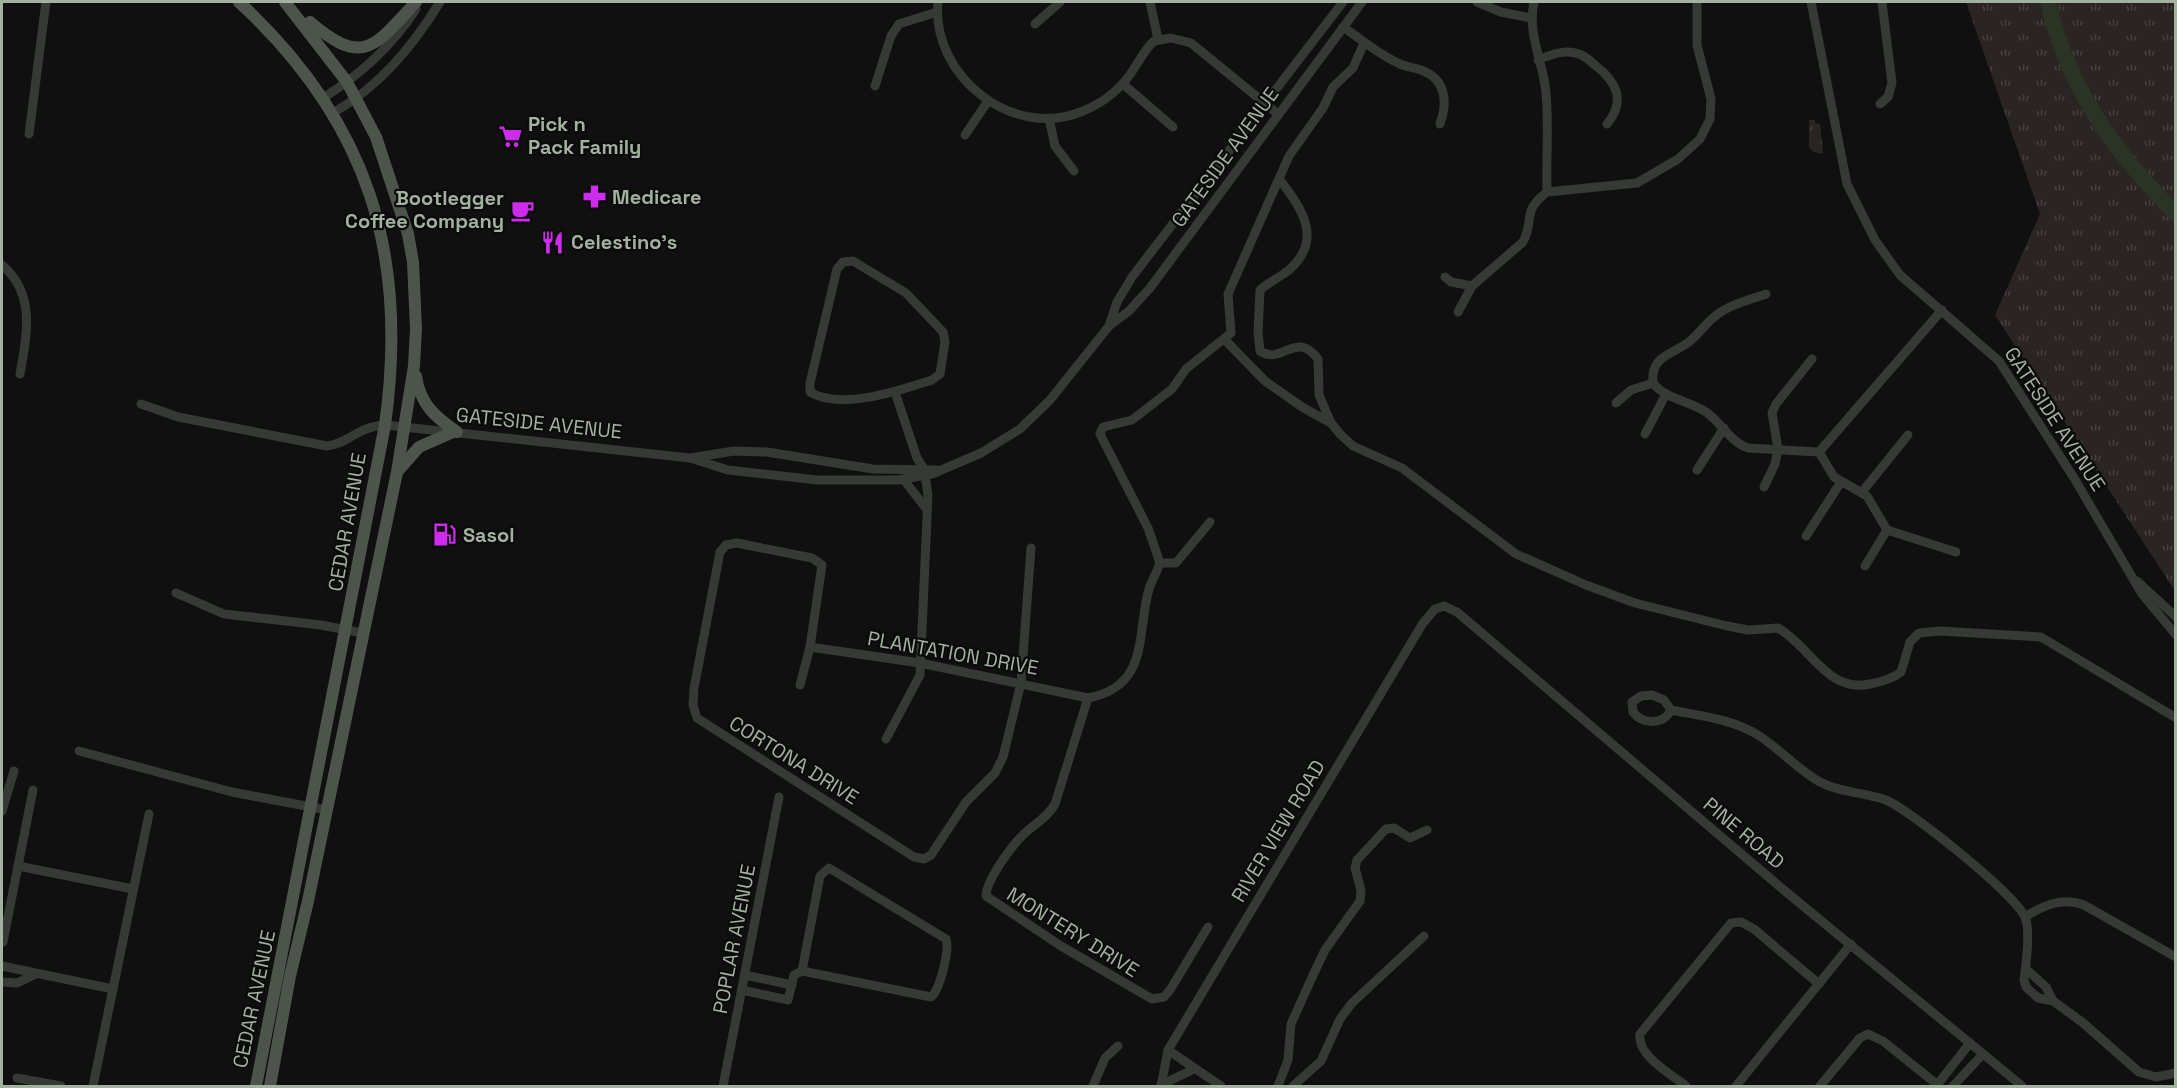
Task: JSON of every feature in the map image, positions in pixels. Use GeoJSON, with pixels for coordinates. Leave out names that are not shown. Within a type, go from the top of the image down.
{"type":"FeatureCollection","features":[{"type":"Feature","properties":{"kind":"main road","name":"CEDAR AVENUE"},"geometry":{"type":"LineString","coordinates":[[239,2],[272,36],[323,98],[357,158],[380,226],[386,267],[392,360],[385,425],[312,808],[272,1042],[270,1086]]}},
{"type":"Feature","properties":{"kind":"main road","name":"CEDAR AVENUE"},"geometry":{"type":"LineString","coordinates":[[256,1086],[272,1042],[327,810],[397,472],[414,366],[416,298],[408,234],[389,169],[358,99],[286,2]]}},
{"type":"Feature","properties":{"kind":"main road"},"geometry":{"type":"LineString","coordinates":[[286,2],[329,39],[345,46],[358,48],[383,38],[418,2]]}},
{"type":"Feature","properties":{"kind":"main road"},"geometry":{"type":"LineString","coordinates":[[397,472],[419,447],[455,432],[427,408],[418,390],[414,366]]}},
{"type":"Feature","properties":{"kind":"street"},"geometry":{"type":"LineString","coordinates":[[29,134],[46,2]]}},
{"type":"Feature","properties":{"kind":"street"},"geometry":{"type":"LineString","coordinates":[[323,98],[347,82],[394,38],[418,2]]}},
{"type":"Feature","properties":{"kind":"street"},"geometry":{"type":"LineString","coordinates":[[333,113],[358,99],[411,45],[440,2]]}},
{"type":"Feature","properties":{"kind":"street"},"geometry":{"type":"LineString","coordinates":[[938,2],[937,12],[951,61],[968,84],[988,101],[1020,115],[1049,118],[1082,112],[1098,104],[1123,84],[1151,44],[1158,39],[1171,38],[1191,43],[1278,114]]}},
{"type":"Feature","properties":{"kind":"street"},"geometry":{"type":"LineString","coordinates":[[1035,24],[1060,2]]}},
{"type":"Feature","properties":{"kind":"street"},"geometry":{"type":"LineString","coordinates":[[1150,2],[1158,39]]}},
{"type":"Feature","properties":{"kind":"street","name":"GATESIDE AVENUE"},"geometry":{"type":"LineString","coordinates":[[1109,326],[1117,302],[1132,276],[1342,2]]}},
{"type":"Feature","properties":{"kind":"street","name":"GATESIDE AVENUE"},"geometry":{"type":"LineString","coordinates":[[690,458],[712,467],[764,475],[864,482],[904,480],[938,470],[981,453],[1020,429],[1056,394],[1109,326],[1129,311],[1150,288],[1246,162],[1278,114],[1362,2]]}},
{"type":"Feature","properties":{"kind":"street"},"geometry":{"type":"LineString","coordinates":[[1477,2],[1501,12],[1531,18]]}},
{"type":"Feature","properties":{"kind":"street"},"geometry":{"type":"LineString","coordinates":[[1534,2],[1531,18],[1538,60],[1544,76],[1548,111],[1547,192]]}},
{"type":"Feature","properties":{"kind":"street"},"geometry":{"type":"LineString","coordinates":[[1458,312],[1472,286],[1523,243],[1527,235],[1531,207],[1547,192],[1637,183],[1678,159],[1700,139],[1710,119],[1711,99],[1697,45],[1697,2]]}},
{"type":"Feature","properties":{"kind":"street","name":"GATESIDE AVENUE"},"geometry":{"type":"LineString","coordinates":[[1811,2],[1847,184],[1875,240],[1893,267],[1988,349],[2008,374],[2135,579],[2142,594],[2175,635]]}},
{"type":"Feature","properties":{"kind":"street"},"geometry":{"type":"LineString","coordinates":[[1880,104],[1888,97],[1892,83],[1882,2]]}},
{"type":"Feature","properties":{"kind":"street"},"geometry":{"type":"LineString","coordinates":[[874,86],[891,36],[899,24],[937,12]]}},
{"type":"Feature","properties":{"kind":"street"},"geometry":{"type":"LineString","coordinates":[[1343,27],[1364,43],[1398,63],[1421,70],[1438,81],[1443,88],[1445,110],[1440,124]]}},
{"type":"Feature","properties":{"kind":"street"},"geometry":{"type":"LineString","coordinates":[[1088,698],[1106,695],[1115,689],[1133,666],[1143,638],[1149,589],[1160,563],[1148,528],[1100,434],[1103,427],[1132,420],[1162,398],[1172,389],[1186,369],[1231,333],[1228,294],[1289,156],[1323,108],[1333,87],[1353,68],[1364,43]]}},
{"type":"Feature","properties":{"kind":"street"},"geometry":{"type":"LineString","coordinates":[[1538,60],[1556,53],[1577,53],[1603,70],[1617,86],[1618,94],[1617,110],[1607,124]]}},
{"type":"Feature","properties":{"kind":"street"},"geometry":{"type":"LineString","coordinates":[[1123,84],[1173,127]]}},
{"type":"Feature","properties":{"kind":"street"},"geometry":{"type":"LineString","coordinates":[[965,135],[988,101]]}},
{"type":"Feature","properties":{"kind":"street"},"geometry":{"type":"LineString","coordinates":[[1049,118],[1055,146],[1074,171]]}},
{"type":"Feature","properties":{"kind":"street"},"geometry":{"type":"LineString","coordinates":[[1280,180],[1296,202],[1303,218],[1308,243],[1302,256],[1289,270],[1260,290],[1257,296],[1260,351],[1273,355],[1296,346],[1307,348],[1314,353],[1318,359],[1319,394],[1332,423],[1353,446],[1402,468],[1516,554],[1586,585],[1667,612],[1748,630],[1778,628],[1841,683],[1852,687],[1894,677],[1903,669],[1910,642],[1919,633],[1940,631],[2041,637],[2175,718]]}},
{"type":"Feature","properties":{"kind":"street"},"geometry":{"type":"LineString","coordinates":[[853,261],[906,293],[943,332],[945,342],[940,374],[896,392],[870,398],[818,397],[810,392],[810,383],[837,269],[843,262],[853,261]]}},
{"type":"Feature","properties":{"kind":"street"},"geometry":{"type":"LineString","coordinates":[[2,265],[16,281],[25,298],[27,331],[20,374]]}},
{"type":"Feature","properties":{"kind":"street"},"geometry":{"type":"LineString","coordinates":[[1445,277],[1457,284],[1472,286]]}},
{"type":"Feature","properties":{"kind":"street"},"geometry":{"type":"LineString","coordinates":[[1766,294],[1714,316],[1691,340],[1659,359],[1653,369],[1653,383],[1666,394],[1699,408],[1724,428],[1739,445],[1819,452]]}},
{"type":"Feature","properties":{"kind":"street"},"geometry":{"type":"LineString","coordinates":[[1819,452],[1942,310]]}},
{"type":"Feature","properties":{"kind":"street"},"geometry":{"type":"LineString","coordinates":[[1224,339],[1264,381],[1302,407],[1332,423]]}},
{"type":"Feature","properties":{"kind":"street"},"geometry":{"type":"LineString","coordinates":[[1764,487],[1775,464],[1778,449],[1772,423],[1776,404],[1812,359]]}},
{"type":"Feature","properties":{"kind":"street"},"geometry":{"type":"LineString","coordinates":[[1616,403],[1631,390],[1653,383]]}},
{"type":"Feature","properties":{"kind":"street"},"geometry":{"type":"LineString","coordinates":[[886,739],[918,680],[925,507],[925,473],[917,458],[896,392]]}},
{"type":"Feature","properties":{"kind":"street"},"geometry":{"type":"LineString","coordinates":[[1645,434],[1666,394]]}},
{"type":"Feature","properties":{"kind":"street"},"geometry":{"type":"LineString","coordinates":[[141,404],[178,417],[327,446],[338,444],[366,427],[385,425]]}},
{"type":"Feature","properties":{"kind":"street","name":"GATESIDE AVENUE"},"geometry":{"type":"LineString","coordinates":[[385,425],[690,458],[735,451],[766,452],[873,469],[925,473]]}},
{"type":"Feature","properties":{"kind":"street"},"geometry":{"type":"LineString","coordinates":[[1697,470],[1724,428]]}},
{"type":"Feature","properties":{"kind":"street"},"geometry":{"type":"LineString","coordinates":[[1862,492],[1908,435]]}},
{"type":"Feature","properties":{"kind":"street"},"geometry":{"type":"LineString","coordinates":[[1819,452],[1830,472],[1841,482],[1862,492],[1871,500],[1887,530],[1956,552]]}},
{"type":"Feature","properties":{"kind":"street"},"geometry":{"type":"LineString","coordinates":[[904,480],[925,507]]}},
{"type":"Feature","properties":{"kind":"street"},"geometry":{"type":"LineString","coordinates":[[1806,536],[1841,482]]}},
{"type":"Feature","properties":{"kind":"street"},"geometry":{"type":"LineString","coordinates":[[1160,563],[1176,563],[1210,522]]}},
{"type":"Feature","properties":{"kind":"street"},"geometry":{"type":"LineString","coordinates":[[1865,566],[1887,530]]}},
{"type":"Feature","properties":{"kind":"street","name":"CORTONA DRIVE"},"geometry":{"type":"LineString","coordinates":[[800,685],[810,647],[822,568],[820,562],[812,558],[736,543],[726,545],[719,559],[694,688],[694,712],[704,725],[919,858],[928,857],[935,852],[966,802],[1000,765],[1021,683],[1031,548]]}},
{"type":"Feature","properties":{"kind":"street","name":"GATESIDE AVENUE"},"geometry":{"type":"LineString","coordinates":[[2135,579],[2175,617]]}},
{"type":"Feature","properties":{"kind":"street"},"geometry":{"type":"LineString","coordinates":[[176,593],[224,614],[363,633]]}},
{"type":"Feature","properties":{"kind":"street","name":"PINE ROAD"},"geometry":{"type":"LineString","coordinates":[[1444,606],[1457,612],[2022,1086]]}},
{"type":"Feature","properties":{"kind":"street","name":"RIVER VIEW ROAD"},"geometry":{"type":"LineString","coordinates":[[1161,1085],[1168,1050],[1424,623],[1435,609],[1444,606]]}},
{"type":"Feature","properties":{"kind":"street","name":"PLANTATION DRIVE"},"geometry":{"type":"LineString","coordinates":[[810,647],[920,663],[1088,698]]}},
{"type":"Feature","properties":{"kind":"street","name":"MONTERY DRIVE"},"geometry":{"type":"LineString","coordinates":[[1088,698],[1055,804],[1046,816],[1016,843],[988,884],[986,896],[1061,946],[1152,999],[1164,997],[1170,990],[1208,927]]}},
{"type":"Feature","properties":{"kind":"street"},"geometry":{"type":"LineString","coordinates":[[1671,710],[1734,723],[1768,742],[1821,782],[1841,790],[1875,796],[1899,807],[1963,855],[2006,895],[2025,917],[2027,970],[2024,980],[2026,987],[2042,1001],[2053,1002],[2082,1022],[2139,1072],[2156,1077],[2175,1073]]}},
{"type":"Feature","properties":{"kind":"street"},"geometry":{"type":"LineString","coordinates":[[79,750],[232,792],[327,810]]}},
{"type":"Feature","properties":{"kind":"street"},"geometry":{"type":"LineString","coordinates":[[2,811],[14,771]]}},
{"type":"Feature","properties":{"kind":"street"},"geometry":{"type":"LineString","coordinates":[[3,942],[33,790]]}},
{"type":"Feature","properties":{"kind":"street","name":"POPLAR AVENUE"},"geometry":{"type":"LineString","coordinates":[[723,1086],[780,797]]}},
{"type":"Feature","properties":{"kind":"street"},"geometry":{"type":"LineString","coordinates":[[93,1086],[149,814]]}},
{"type":"Feature","properties":{"kind":"street"},"geometry":{"type":"LineString","coordinates":[[1278,1086],[1288,1060],[1292,1022],[1322,955],[1356,910],[1361,897],[1356,864],[1359,856],[1381,832],[1394,828],[1410,838],[1427,830]]}},
{"type":"Feature","properties":{"kind":"street"},"geometry":{"type":"LineString","coordinates":[[18,866],[134,889]]}},
{"type":"Feature","properties":{"kind":"street"},"geometry":{"type":"LineString","coordinates":[[742,990],[788,1000],[794,975],[802,971],[931,997],[936,992],[948,952],[948,943],[936,933],[829,868],[820,876],[802,971]]}},
{"type":"Feature","properties":{"kind":"street"},"geometry":{"type":"LineString","coordinates":[[2025,917],[2054,903],[2073,901],[2175,957]]}},
{"type":"Feature","properties":{"kind":"street"},"geometry":{"type":"LineString","coordinates":[[1686,1086],[1642,1049],[1640,1034],[1726,927],[1735,922],[1746,924],[1819,984]]}},
{"type":"Feature","properties":{"kind":"street"},"geometry":{"type":"LineString","coordinates":[[1293,1086],[1322,1060],[1340,1019],[1357,997],[1424,936]]}},
{"type":"Feature","properties":{"kind":"street"},"geometry":{"type":"LineString","coordinates":[[1736,1086],[1851,944]]}},
{"type":"Feature","properties":{"kind":"street"},"geometry":{"type":"LineString","coordinates":[[2,966],[34,975],[113,989]]}},
{"type":"Feature","properties":{"kind":"street"},"geometry":{"type":"LineString","coordinates":[[2027,970],[2046,987],[2053,1002]]}},
{"type":"Feature","properties":{"kind":"street"},"geometry":{"type":"LineString","coordinates":[[2,982],[17,983],[34,975]]}},
{"type":"Feature","properties":{"kind":"street"},"geometry":{"type":"LineString","coordinates":[[745,975],[792,985]]}},
{"type":"Feature","properties":{"kind":"street"},"geometry":{"type":"LineString","coordinates":[[1820,1086],[1860,1038],[1868,1034],[1884,1041],[1938,1086],[1970,1043]]}},
{"type":"Feature","properties":{"kind":"street"},"geometry":{"type":"LineString","coordinates":[[1093,1086],[1104,1058],[1118,1046]]}},
{"type":"Feature","properties":{"kind":"street"},"geometry":{"type":"LineString","coordinates":[[1168,1050],[1221,1086]]}},
{"type":"Feature","properties":{"kind":"street"},"geometry":{"type":"LineString","coordinates":[[1953,1086],[1983,1054]]}},
{"type":"Feature","properties":{"kind":"street"},"geometry":{"type":"LineString","coordinates":[[1161,1085],[1194,1069]]}},
{"type":"Feature","properties":{"kind":"street"},"geometry":{"type":"LineString","coordinates":[[17,1077],[61,1086]]}},
{"type":"Feature","properties":{"kind":"green space"},"geometry":{"type":"Polygon","coordinates":[[[1966,2],[2175,2],[2175,591],[1995,315],[2040,214],[1966,2]]]}},
{"type":"Feature","properties":{"kind":"green space"},"geometry":{"type":"Polygon","coordinates":[[[1809,120],[1815,120],[1815,123],[1820,124],[1823,153],[1821,154],[1813,152],[1809,147],[1809,120]]]}},
{"type":"Feature","properties":{"kind":"waterway"},"geometry":{"type":"LineString","coordinates":[[2048,2],[2068,63],[2096,117],[2133,167],[2176,214]]}},
{"type":"Feature","properties":{"kind":"place","name":"Pick n Pack Family"},"geometry":{"type":"Point","coordinates":[510,136]}},
{"type":"Feature","properties":{"kind":"place","name":"Medicare"},"geometry":{"type":"Point","coordinates":[594,197]}},
{"type":"Feature","properties":{"kind":"place","name":"Bootlegger Coffee Company"},"geometry":{"type":"Point","coordinates":[522,210]}},
{"type":"Feature","properties":{"kind":"place","name":"Celestino's"},"geometry":{"type":"Point","coordinates":[553,242]}},
{"type":"Feature","properties":{"kind":"place","name":"Sasol"},"geometry":{"type":"Point","coordinates":[445,535]}}]}
